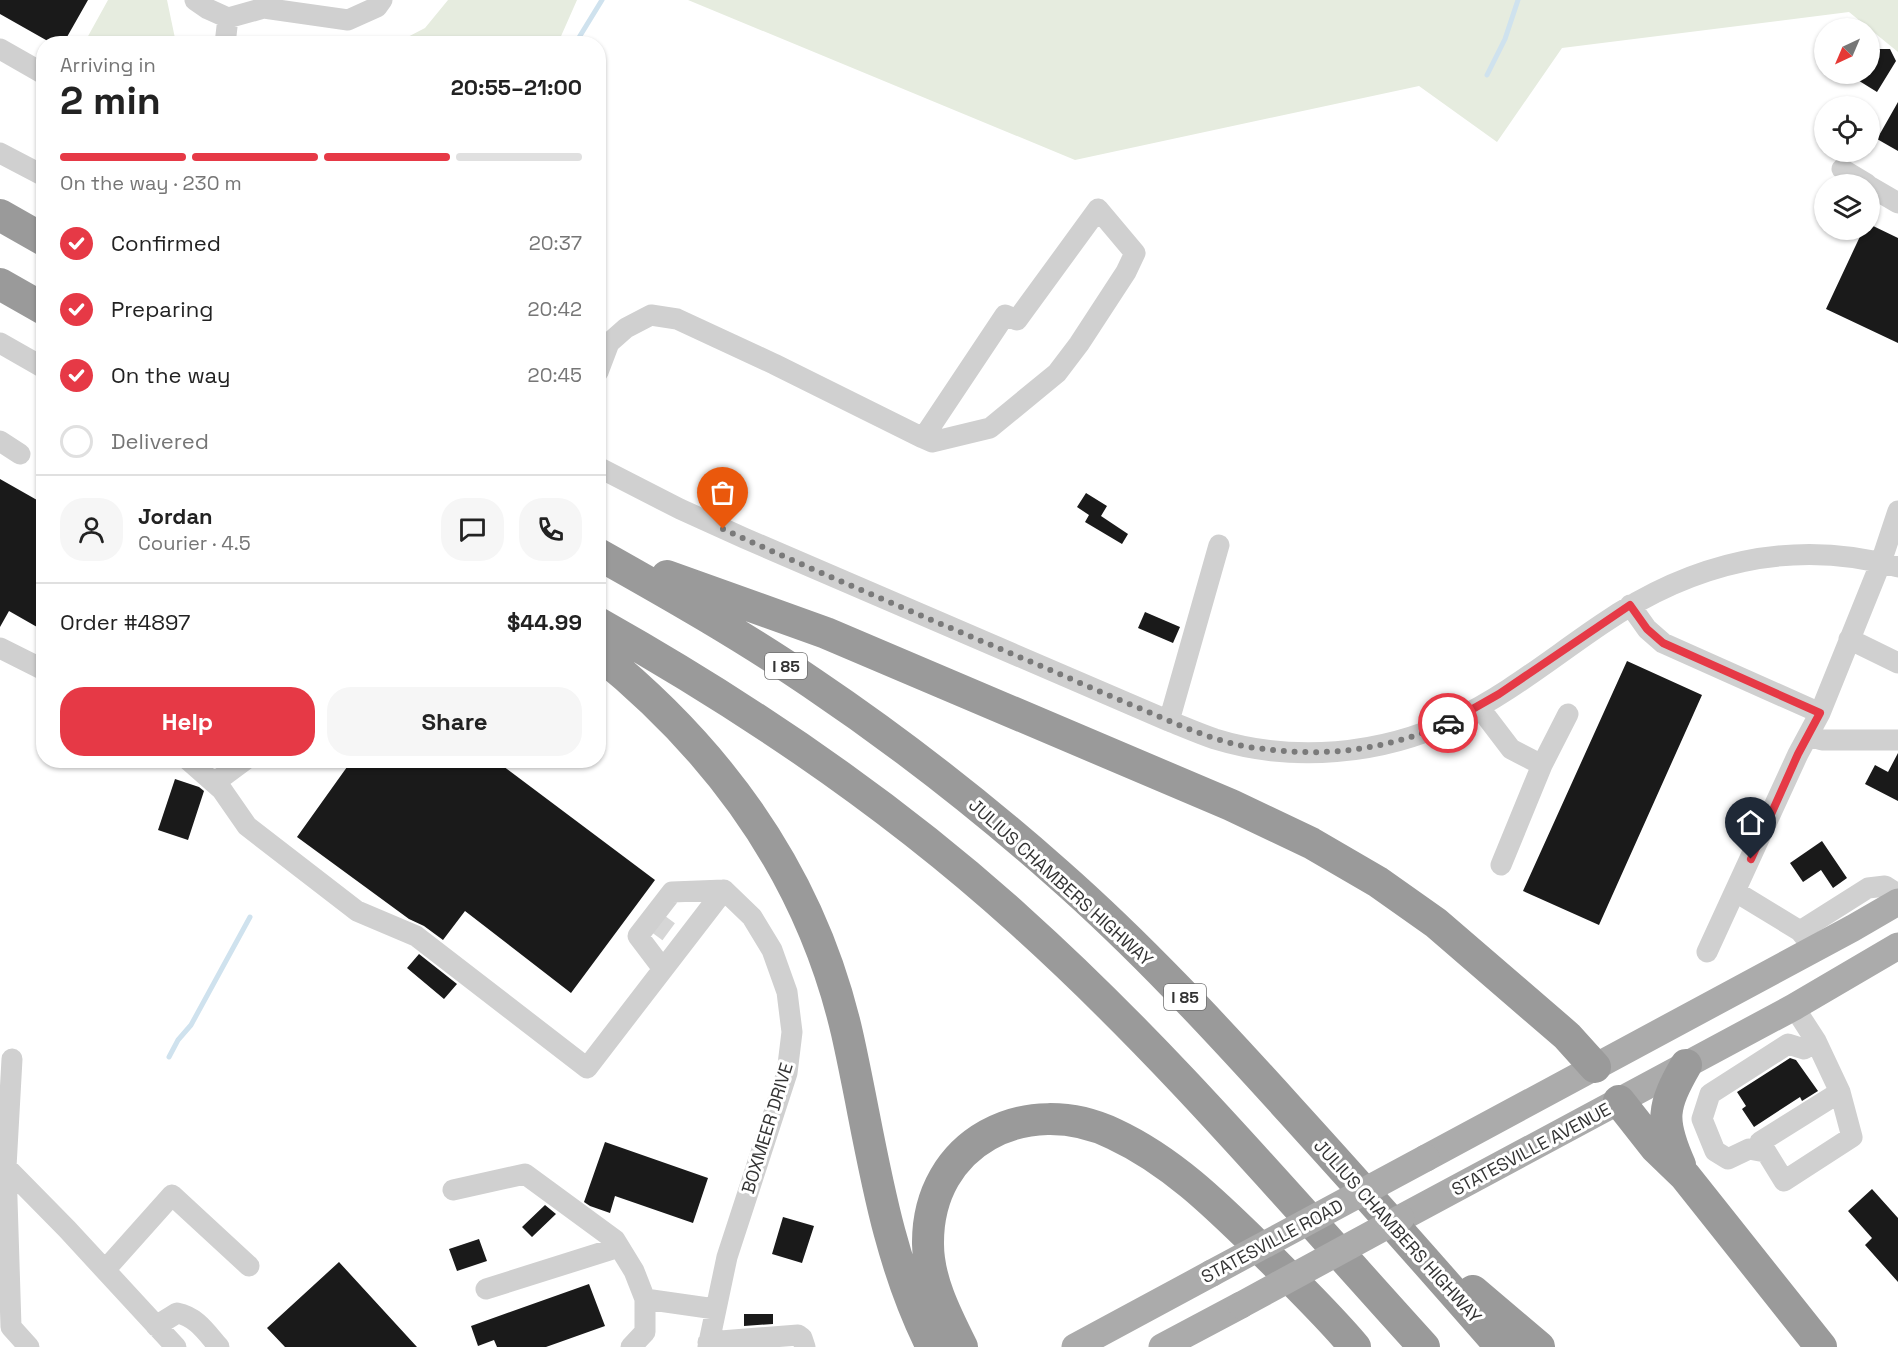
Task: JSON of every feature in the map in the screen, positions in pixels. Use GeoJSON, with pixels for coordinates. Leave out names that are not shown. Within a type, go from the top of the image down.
{"type":"FeatureCollection","features":[{"type":"Feature","properties":{"kind":"highway"},"geometry":{"type":"LineString","coordinates":[[0,215],[36,235]]}},
{"type":"Feature","properties":{"kind":"highway"},"geometry":{"type":"LineString","coordinates":[[0,284],[36,304]]}},
{"type":"Feature","properties":{"kind":"highway"},"geometry":{"type":"LineString","coordinates":[[606,556],[825,633],[1231,805],[1311,843],[1378,882],[1436,923],[1567,1036],[1595,1067]]}},
{"type":"Feature","properties":{"kind":"highway","name":"JULIUS CHAMBERS HIGHWAY"},"geometry":{"type":"LineString","coordinates":[[606,558],[704,614],[810,682],[914,756],[1011,833],[1104,916],[1193,1005],[1388,1218],[1502,1347]]}},
{"type":"Feature","properties":{"kind":"highway"},"geometry":{"type":"LineString","coordinates":[[606,628],[673,666],[777,732],[878,803],[972,879],[1056,953],[1143,1039],[1424,1347]]}},
{"type":"Feature","properties":{"kind":"highway"},"geometry":{"type":"LineString","coordinates":[[606,660],[656,702],[720,773],[766,835],[800,897],[823,951],[838,997],[879,1193],[894,1252],[915,1310],[932,1347]]}},
{"type":"Feature","properties":{"kind":"highway"},"geometry":{"type":"LineString","coordinates":[[1685,1176],[1670,1143],[1665,1115],[1672,1090],[1686,1065]]}},
{"type":"Feature","properties":{"kind":"highway"},"geometry":{"type":"LineString","coordinates":[[1619,1101],[1656,1148],[1685,1176],[1821,1347]]}},
{"type":"Feature","properties":{"kind":"highway"},"geometry":{"type":"LineString","coordinates":[[962,1347],[942,1304],[931,1266],[928,1228],[935,1193],[952,1163],[979,1139],[1014,1124],[1051,1120],[1093,1126],[1113,1134],[1154,1156],[1175,1171],[1227,1215],[1316,1304],[1354,1347]]}},
{"type":"Feature","properties":{"kind":"highway"},"geometry":{"type":"LineString","coordinates":[[1388,1218],[1539,1347]]}},
{"type":"Feature","properties":{"kind":"highway"},"geometry":{"type":"LineString","coordinates":[[1333,1247],[1401,1347]]}},
{"type":"Feature","properties":{"kind":"main road"},"geometry":{"type":"LineString","coordinates":[[1619,1101],[1595,1067],[1808,940],[1898,902]]}},
{"type":"Feature","properties":{"kind":"main road","name":"STATESVILLE AVENUE"},"geometry":{"type":"LineString","coordinates":[[1162,1347],[1794,1007],[1898,946]]}},
{"type":"Feature","properties":{"kind":"main road","name":"STATESVILLE ROAD"},"geometry":{"type":"LineString","coordinates":[[1075,1347],[1595,1067]]}},
{"type":"Feature","properties":{"kind":"street"},"geometry":{"type":"LineString","coordinates":[[195,0],[228,18],[266,4],[348,20],[359,7],[377,7],[382,0]]}},
{"type":"Feature","properties":{"kind":"street"},"geometry":{"type":"LineString","coordinates":[[226,36],[228,18]]}},
{"type":"Feature","properties":{"kind":"street"},"geometry":{"type":"LineString","coordinates":[[0,49],[36,69]]}},
{"type":"Feature","properties":{"kind":"street"},"geometry":{"type":"LineString","coordinates":[[0,153],[36,172]]}},
{"type":"Feature","properties":{"kind":"street"},"geometry":{"type":"LineString","coordinates":[[1842,169],[1850,174]]}},
{"type":"Feature","properties":{"kind":"street"},"geometry":{"type":"LineString","coordinates":[[1880,192],[1898,203]]}},
{"type":"Feature","properties":{"kind":"street"},"geometry":{"type":"LineString","coordinates":[[606,351],[609,343],[626,328],[651,315],[677,319],[774,364],[922,438],[932,442],[990,428],[1057,373],[1079,344],[1126,272],[1135,253],[1098,209],[1017,320],[1005,315],[922,438]]}},
{"type":"Feature","properties":{"kind":"street"},"geometry":{"type":"LineString","coordinates":[[0,343],[36,363]]}},
{"type":"Feature","properties":{"kind":"street"},"geometry":{"type":"LineString","coordinates":[[0,441],[21,454]]}},
{"type":"Feature","properties":{"kind":"street"},"geometry":{"type":"LineString","coordinates":[[606,471],[744,538],[1169,721],[1215,739],[1247,746],[1310,753],[1378,747],[1429,731],[1479,707],[1630,605],[1689,577],[1756,558],[1789,554],[1852,557],[1889,565]]}},
{"type":"Feature","properties":{"kind":"street"},"geometry":{"type":"LineString","coordinates":[[1707,952],[1820,713],[1849,639],[1889,565],[1898,511]]}},
{"type":"Feature","properties":{"kind":"street"},"geometry":{"type":"LineString","coordinates":[[1169,721],[1219,544]]}},
{"type":"Feature","properties":{"kind":"street"},"geometry":{"type":"LineString","coordinates":[[1630,605],[1647,629],[1663,643],[1820,713]]}},
{"type":"Feature","properties":{"kind":"street"},"geometry":{"type":"LineString","coordinates":[[1849,639],[1898,663]]}},
{"type":"Feature","properties":{"kind":"street"},"geometry":{"type":"LineString","coordinates":[[0,648],[36,666]]}},
{"type":"Feature","properties":{"kind":"street"},"geometry":{"type":"LineString","coordinates":[[1479,707],[1511,749],[1542,765]]}},
{"type":"Feature","properties":{"kind":"street"},"geometry":{"type":"LineString","coordinates":[[1501,865],[1542,765],[1568,714]]}},
{"type":"Feature","properties":{"kind":"street"},"geometry":{"type":"LineString","coordinates":[[1808,736],[1822,740],[1851,738],[1898,740]]}},
{"type":"Feature","properties":{"kind":"street"},"geometry":{"type":"LineString","coordinates":[[197,768],[222,790],[248,826],[357,911],[416,936],[587,1068],[724,890]]}},
{"type":"Feature","properties":{"kind":"street"},"geometry":{"type":"LineString","coordinates":[[214,783],[234,768]]}},
{"type":"Feature","properties":{"kind":"street"},"geometry":{"type":"LineString","coordinates":[[1736,892],[1808,940],[1868,888],[1886,886],[1898,894]]}},
{"type":"Feature","properties":{"kind":"street"},"geometry":{"type":"LineString","coordinates":[[663,969],[650,941],[638,936],[672,892],[724,890]]}},
{"type":"Feature","properties":{"kind":"street","name":"BOXMEER DRIVE"},"geometry":{"type":"LineString","coordinates":[[708,1345],[727,1257],[787,1073],[792,1032],[787,992],[772,950],[752,917],[724,890]]}},
{"type":"Feature","properties":{"kind":"street"},"geometry":{"type":"LineString","coordinates":[[671,911],[693,892]]}},
{"type":"Feature","properties":{"kind":"street"},"geometry":{"type":"LineString","coordinates":[[1794,1007],[1816,1041],[1840,1092],[1852,1137],[1784,1181],[1760,1142],[1840,1092]]}},
{"type":"Feature","properties":{"kind":"street"},"geometry":{"type":"LineString","coordinates":[[1765,1152],[1749,1149],[1728,1159],[1715,1151],[1702,1119],[1710,1094],[1788,1044],[1804,1049],[1816,1041]]}},
{"type":"Feature","properties":{"kind":"street"},"geometry":{"type":"LineString","coordinates":[[12,1059],[6,1167],[12,1327],[29,1347]]}},
{"type":"Feature","properties":{"kind":"street"},"geometry":{"type":"LineString","coordinates":[[6,1167],[176,1347]]}},
{"type":"Feature","properties":{"kind":"street"},"geometry":{"type":"LineString","coordinates":[[453,1190],[525,1174],[615,1240],[634,1271],[645,1299],[645,1332],[631,1347]]}},
{"type":"Feature","properties":{"kind":"street"},"geometry":{"type":"LineString","coordinates":[[105,1270],[172,1195],[249,1266]]}},
{"type":"Feature","properties":{"kind":"street"},"geometry":{"type":"LineString","coordinates":[[486,1289],[619,1247]]}},
{"type":"Feature","properties":{"kind":"street"},"geometry":{"type":"LineString","coordinates":[[645,1299],[715,1309]]}},
{"type":"Feature","properties":{"kind":"street"},"geometry":{"type":"LineString","coordinates":[[156,1326],[177,1313],[188,1315],[196,1320],[219,1347]]}},
{"type":"Feature","properties":{"kind":"street"},"geometry":{"type":"LineString","coordinates":[[708,1345],[798,1335],[802,1338],[805,1347]]}},
{"type":"Feature","properties":{"kind":"shaded area"},"geometry":{"type":"Polygon","coordinates":[[[108,0],[167,0],[175,36],[88,36],[108,0]]]}},
{"type":"Feature","properties":{"kind":"shaded area"},"geometry":{"type":"Polygon","coordinates":[[[448,0],[577,0],[561,36],[410,36],[425,28],[448,0]]]}},
{"type":"Feature","properties":{"kind":"shaded area"},"geometry":{"type":"Polygon","coordinates":[[[688,0],[1898,0],[1898,52],[1880,37],[1880,18],[1856,18],[1849,12],[1562,48],[1497,142],[1419,86],[1075,160],[688,0]]]}},
{"type":"Feature","properties":{"kind":"building"},"geometry":{"type":"Polygon","coordinates":[[[0,0],[88,0],[68,36],[39,36],[0,14],[0,0]]]}},
{"type":"Feature","properties":{"kind":"building"},"geometry":{"type":"Polygon","coordinates":[[[1880,49],[1890,49],[1896,61],[1877,92],[1864,84],[1880,84],[1880,49]]]}},
{"type":"Feature","properties":{"kind":"building"},"geometry":{"type":"Polygon","coordinates":[[[1898,102],[1898,151],[1880,141],[1880,134],[1898,102]]]}},
{"type":"Feature","properties":{"kind":"building"},"geometry":{"type":"Polygon","coordinates":[[[1880,229],[1898,238],[1898,343],[1826,309],[1858,240],[1880,240],[1880,229]]]}},
{"type":"Feature","properties":{"kind":"building"},"geometry":{"type":"Polygon","coordinates":[[[0,479],[36,499],[36,626],[9,611],[0,627],[0,479]]]}},
{"type":"Feature","properties":{"kind":"building"},"geometry":{"type":"Polygon","coordinates":[[[1086,493],[1107,506],[1101,516],[1128,534],[1122,544],[1085,522],[1089,515],[1077,507],[1086,493]]]}},
{"type":"Feature","properties":{"kind":"building"},"geometry":{"type":"Polygon","coordinates":[[[1145,612],[1180,627],[1173,643],[1138,628],[1145,612]]]}},
{"type":"Feature","properties":{"kind":"building"},"geometry":{"type":"Polygon","coordinates":[[[1627,661],[1702,695],[1599,925],[1523,891],[1627,661]]]}},
{"type":"Feature","properties":{"kind":"building"},"geometry":{"type":"Polygon","coordinates":[[[1898,753],[1898,801],[1865,784],[1875,765],[1888,772],[1898,753]]]}},
{"type":"Feature","properties":{"kind":"building"},"geometry":{"type":"Polygon","coordinates":[[[346,768],[506,768],[655,880],[571,993],[465,911],[443,940],[424,926],[409,919],[297,837],[346,768]]]}},
{"type":"Feature","properties":{"kind":"building"},"geometry":{"type":"Polygon","coordinates":[[[175,779],[204,791],[188,840],[158,830],[175,779]]]}},
{"type":"Feature","properties":{"kind":"building"},"geometry":{"type":"Polygon","coordinates":[[[1822,841],[1847,878],[1833,888],[1821,870],[1803,882],[1790,863],[1822,841]]]}},
{"type":"Feature","properties":{"kind":"building"},"geometry":{"type":"Polygon","coordinates":[[[419,954],[457,984],[444,999],[407,968],[419,954]]]}},
{"type":"Feature","properties":{"kind":"building"},"geometry":{"type":"Polygon","coordinates":[[[1790,1058],[1796,1060],[1818,1091],[1802,1101],[1800,1097],[1754,1127],[1742,1109],[1746,1106],[1737,1092],[1790,1058]]]}},
{"type":"Feature","properties":{"kind":"building"},"geometry":{"type":"Polygon","coordinates":[[[605,1142],[708,1178],[693,1223],[615,1196],[610,1213],[584,1202],[605,1142]]]}},
{"type":"Feature","properties":{"kind":"building"},"geometry":{"type":"Polygon","coordinates":[[[1872,1189],[1898,1218],[1898,1282],[1865,1245],[1872,1238],[1848,1211],[1872,1189]]]}},
{"type":"Feature","properties":{"kind":"building"},"geometry":{"type":"Polygon","coordinates":[[[545,1205],[556,1214],[532,1237],[522,1227],[545,1205]]]}},
{"type":"Feature","properties":{"kind":"building"},"geometry":{"type":"Polygon","coordinates":[[[783,1217],[814,1226],[802,1263],[772,1254],[783,1217]]]}},
{"type":"Feature","properties":{"kind":"building"},"geometry":{"type":"Polygon","coordinates":[[[479,1239],[487,1261],[457,1271],[449,1249],[479,1239]]]}},
{"type":"Feature","properties":{"kind":"building"},"geometry":{"type":"Polygon","coordinates":[[[339,1262],[417,1347],[285,1347],[267,1328],[339,1262]]]}},
{"type":"Feature","properties":{"kind":"building"},"geometry":{"type":"Polygon","coordinates":[[[589,1284],[605,1326],[546,1347],[497,1347],[494,1340],[478,1346],[471,1326],[589,1284]]]}},
{"type":"Feature","properties":{"kind":"building"},"geometry":{"type":"Polygon","coordinates":[[[744,1314],[773,1314],[773,1324],[744,1326],[744,1314]]]}},
{"type":"Feature","properties":{"kind":"waterway"},"geometry":{"type":"LineString","coordinates":[[580,36],[602,0]]}},
{"type":"Feature","properties":{"kind":"waterway"},"geometry":{"type":"LineString","coordinates":[[1487,75],[1505,39],[1518,0]]}},
{"type":"Feature","properties":{"kind":"waterway"},"geometry":{"type":"LineString","coordinates":[[169,1057],[178,1040],[191,1025],[250,917]]}},
{"type":"Feature","properties":{"kind":"tunnel"},"geometry":{"type":"LineString","coordinates":[[654,934],[671,911]]}},
{"type":"Feature","properties":{"kind":"way so far"},"geometry":{"type":"LineString","coordinates":[[723,529],[1215,739],[1280,751],[1310,753],[1343,751],[1378,747],[1404,740],[1448,723]]}},
{"type":"Feature","properties":{"kind":"route"},"geometry":{"type":"LineString","coordinates":[[1448,723],[1479,707],[1630,605],[1647,629],[1663,643],[1820,713],[1798,754],[1751,859]]}}]}
